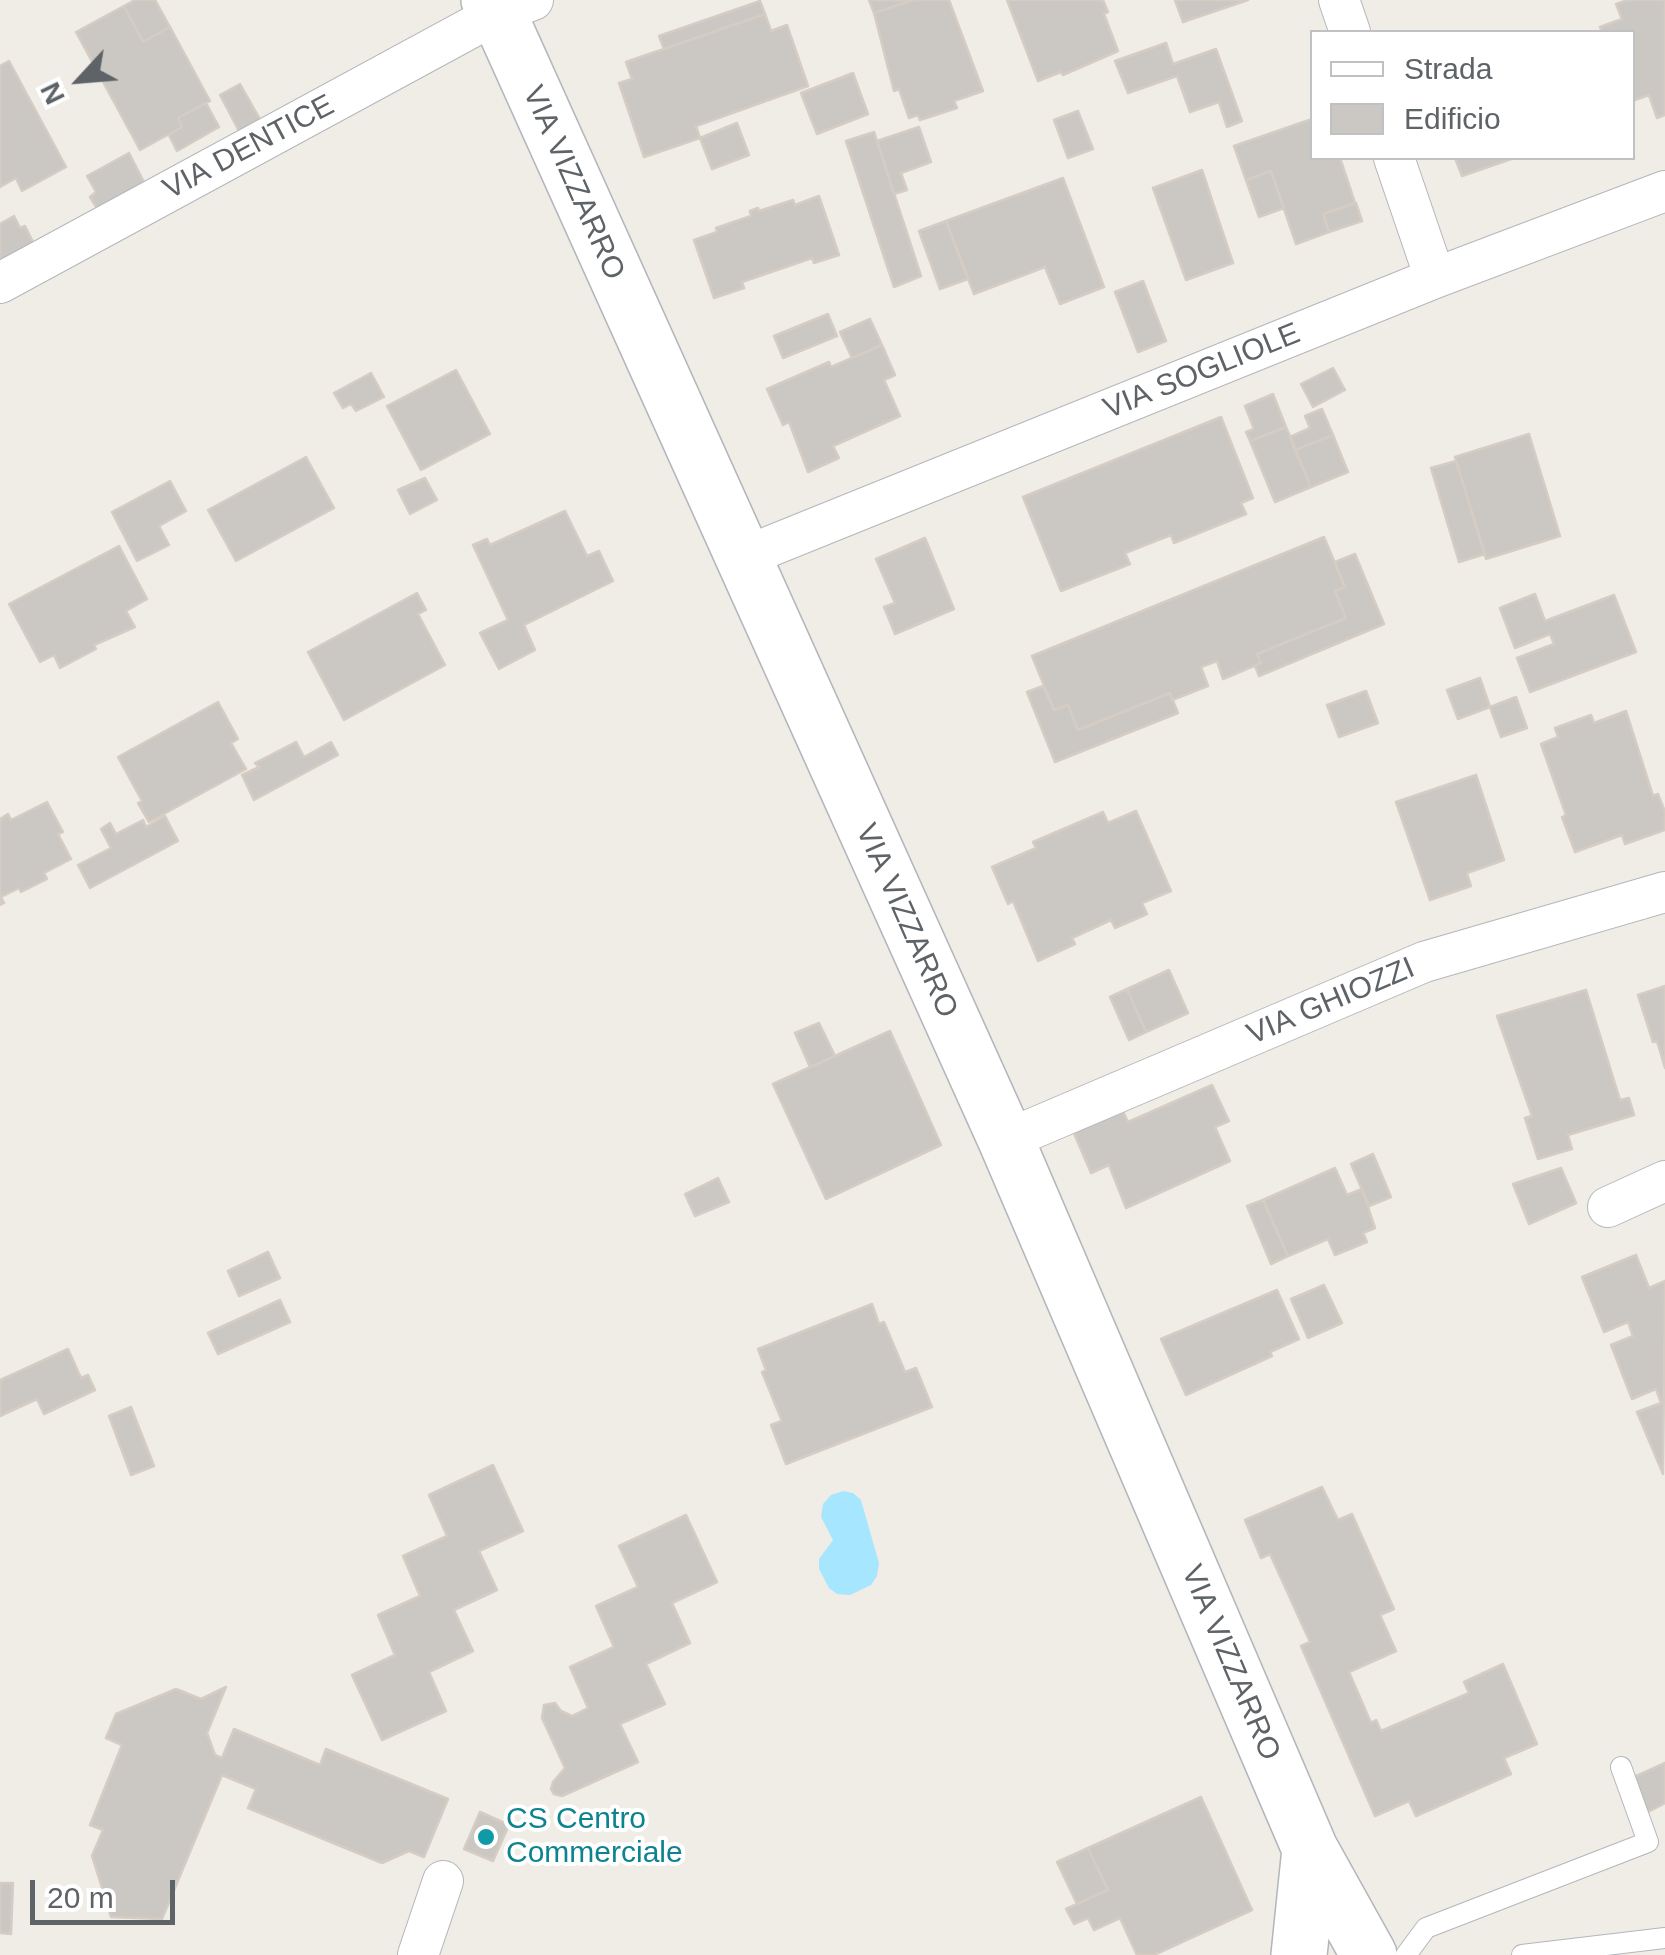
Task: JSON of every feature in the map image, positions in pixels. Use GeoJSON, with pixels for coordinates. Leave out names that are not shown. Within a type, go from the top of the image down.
{"type":"FeatureCollection","features":[{"type":"Feature","properties":{"kind":"street"},"geometry":{"type":"LineString","coordinates":[[1339,0],[1349,30]]}},
{"type":"Feature","properties":{"kind":"street","name":"VIA DENTICE"},"geometry":{"type":"LineString","coordinates":[[0,283],[506,4]]}},
{"type":"Feature","properties":{"kind":"street","name":"VIA VIZZARRO"},"geometry":{"type":"LineString","coordinates":[[506,4],[741,558],[1006,1140],[1310,1849],[1369,1955]]}},
{"type":"Feature","properties":{"kind":"street"},"geometry":{"type":"LineString","coordinates":[[1395,160],[1435,278]]}},
{"type":"Feature","properties":{"kind":"street","name":"VIA SOGLIOLE"},"geometry":{"type":"LineString","coordinates":[[741,558],[1435,278],[1662,202]]}},
{"type":"Feature","properties":{"kind":"street","name":"VIA GHIOZZI"},"geometry":{"type":"LineString","coordinates":[[1006,1140],[1424,962],[1665,892]]}},
{"type":"Feature","properties":{"kind":"street"},"geometry":{"type":"LineString","coordinates":[[1608,1207],[1665,1181]]}},
{"type":"Feature","properties":{"kind":"street","name":"VIA VIZZARRO"},"geometry":{"type":"LineString","coordinates":[[1299,1955],[1310,1849]]}},
{"type":"Feature","properties":{"kind":"street"},"geometry":{"type":"LineString","coordinates":[[418,1955],[443,1881]]}},
{"type":"Feature","properties":{"kind":"lane"},"geometry":{"type":"LineString","coordinates":[[1406,1955],[1426,1928],[1648,1842],[1621,1766]]}},
{"type":"Feature","properties":{"kind":"lane"},"geometry":{"type":"LineString","coordinates":[[1522,1955],[1665,1938]]}},
{"type":"Feature","properties":{"kind":"water"},"geometry":{"type":"Polygon","coordinates":[[[843,1491],[861,1500],[879,1563],[871,1585],[850,1595],[837,1594],[829,1588],[819,1569],[819,1559],[833,1540],[821,1517],[823,1504],[831,1495],[843,1491]]]}},
{"type":"Feature","properties":{"kind":"building"},"geometry":{"type":"Polygon","coordinates":[[[135,0],[155,0],[170,27],[143,42],[124,6],[135,0]]]}},
{"type":"Feature","properties":{"kind":"building"},"geometry":{"type":"Polygon","coordinates":[[[869,0],[913,0],[874,13],[869,0]]]}},
{"type":"Feature","properties":{"kind":"building"},"geometry":{"type":"Polygon","coordinates":[[[913,0],[949,0],[983,91],[954,101],[957,108],[920,120],[918,115],[909,118],[899,89],[894,91],[874,13],[913,0]]]}},
{"type":"Feature","properties":{"kind":"building"},"geometry":{"type":"Polygon","coordinates":[[[1007,0],[1103,0],[1118,51],[1063,75],[1061,72],[1038,81],[1007,0]]]}},
{"type":"Feature","properties":{"kind":"building"},"geometry":{"type":"Polygon","coordinates":[[[1175,0],[1248,0],[1183,22],[1175,0]]]}},
{"type":"Feature","properties":{"kind":"building"},"geometry":{"type":"Polygon","coordinates":[[[1628,0],[1665,0],[1665,115],[1657,118],[1649,95],[1635,100],[1635,30],[1601,30],[1600,27],[1622,19],[1616,4],[1628,0]]]}},
{"type":"Feature","properties":{"kind":"building"},"geometry":{"type":"Polygon","coordinates":[[[760,1],[765,14],[664,49],[659,36],[760,1]]]}},
{"type":"Feature","properties":{"kind":"building"},"geometry":{"type":"Polygon","coordinates":[[[124,6],[143,42],[170,27],[210,101],[178,118],[182,127],[140,150],[76,32],[124,6]]]}},
{"type":"Feature","properties":{"kind":"building"},"geometry":{"type":"Polygon","coordinates":[[[765,14],[771,31],[787,25],[808,86],[696,126],[700,138],[644,157],[619,83],[632,79],[626,62],[765,14]]]}},
{"type":"Feature","properties":{"kind":"building"},"geometry":{"type":"Polygon","coordinates":[[[1166,43],[1173,64],[1216,49],[1242,121],[1227,127],[1219,102],[1190,112],[1177,76],[1128,93],[1115,61],[1166,43]]]}},
{"type":"Feature","properties":{"kind":"building"},"geometry":{"type":"Polygon","coordinates":[[[9,61],[66,167],[22,191],[16,178],[0,187],[0,66],[9,61]]]}},
{"type":"Feature","properties":{"kind":"building"},"geometry":{"type":"Polygon","coordinates":[[[853,73],[868,114],[817,134],[801,93],[853,73]]]}},
{"type":"Feature","properties":{"kind":"building"},"geometry":{"type":"Polygon","coordinates":[[[240,84],[261,121],[240,133],[220,95],[240,84]]]}},
{"type":"Feature","properties":{"kind":"building"},"geometry":{"type":"Polygon","coordinates":[[[206,103],[219,127],[177,151],[169,135],[182,127],[178,118],[206,103]]]}},
{"type":"Feature","properties":{"kind":"building"},"geometry":{"type":"Polygon","coordinates":[[[1078,111],[1093,149],[1068,158],[1054,120],[1078,111]]]}},
{"type":"Feature","properties":{"kind":"building"},"geometry":{"type":"Polygon","coordinates":[[[1310,120],[1310,160],[1341,160],[1355,203],[1323,214],[1329,232],[1296,244],[1271,171],[1246,180],[1234,146],[1310,120]]]}},
{"type":"Feature","properties":{"kind":"building"},"geometry":{"type":"Polygon","coordinates":[[[737,123],[749,155],[712,169],[700,138],[737,123]]]}},
{"type":"Feature","properties":{"kind":"building"},"geometry":{"type":"Polygon","coordinates":[[[919,127],[931,162],[901,173],[907,190],[894,194],[877,141],[919,127]]]}},
{"type":"Feature","properties":{"kind":"building"},"geometry":{"type":"Polygon","coordinates":[[[874,132],[921,276],[894,287],[846,141],[874,132]]]}},
{"type":"Feature","properties":{"kind":"building"},"geometry":{"type":"Polygon","coordinates":[[[129,153],[145,184],[98,210],[90,197],[96,192],[87,176],[129,153]]]}},
{"type":"Feature","properties":{"kind":"building"},"geometry":{"type":"Polygon","coordinates":[[[1456,160],[1508,160],[1462,176],[1456,160]]]}},
{"type":"Feature","properties":{"kind":"building"},"geometry":{"type":"Polygon","coordinates":[[[1202,170],[1233,263],[1186,280],[1153,188],[1202,170]]]}},
{"type":"Feature","properties":{"kind":"building"},"geometry":{"type":"Polygon","coordinates":[[[1271,171],[1284,208],[1259,217],[1246,180],[1271,171]]]}},
{"type":"Feature","properties":{"kind":"building"},"geometry":{"type":"Polygon","coordinates":[[[1063,178],[1104,287],[1060,304],[1045,267],[974,294],[946,221],[1063,178]]]}},
{"type":"Feature","properties":{"kind":"building"},"geometry":{"type":"Polygon","coordinates":[[[819,196],[839,255],[814,263],[812,258],[742,282],[744,288],[714,298],[694,240],[751,216],[750,211],[758,208],[759,211],[793,200],[795,205],[819,196]]]}},
{"type":"Feature","properties":{"kind":"building"},"geometry":{"type":"Polygon","coordinates":[[[1356,203],[1362,221],[1329,232],[1323,214],[1356,203]]]}},
{"type":"Feature","properties":{"kind":"building"},"geometry":{"type":"Polygon","coordinates":[[[14,216],[20,228],[25,226],[34,244],[0,263],[0,224],[14,216]]]}},
{"type":"Feature","properties":{"kind":"building"},"geometry":{"type":"Polygon","coordinates":[[[946,221],[968,279],[940,289],[919,231],[946,221]]]}},
{"type":"Feature","properties":{"kind":"building"},"geometry":{"type":"Polygon","coordinates":[[[1143,281],[1166,341],[1138,352],[1115,292],[1143,281]]]}},
{"type":"Feature","properties":{"kind":"building"},"geometry":{"type":"Polygon","coordinates":[[[828,314],[837,336],[783,358],[774,336],[828,314]]]}},
{"type":"Feature","properties":{"kind":"building"},"geometry":{"type":"Polygon","coordinates":[[[870,319],[882,345],[852,358],[840,332],[870,319]]]}},
{"type":"Feature","properties":{"kind":"building"},"geometry":{"type":"Polygon","coordinates":[[[882,345],[895,375],[884,380],[900,416],[833,446],[839,458],[808,472],[789,422],[783,425],[767,389],[829,362],[831,367],[882,345]]]}},
{"type":"Feature","properties":{"kind":"building"},"geometry":{"type":"Polygon","coordinates":[[[1333,368],[1345,390],[1313,407],[1301,384],[1333,368]]]}},
{"type":"Feature","properties":{"kind":"building"},"geometry":{"type":"Polygon","coordinates":[[[456,370],[490,434],[421,470],[387,406],[456,370]]]}},
{"type":"Feature","properties":{"kind":"building"},"geometry":{"type":"Polygon","coordinates":[[[371,373],[384,397],[356,411],[351,404],[343,408],[334,393],[371,373]]]}},
{"type":"Feature","properties":{"kind":"building"},"geometry":{"type":"Polygon","coordinates":[[[1273,394],[1286,427],[1250,441],[1246,432],[1254,429],[1245,406],[1273,394]]]}},
{"type":"Feature","properties":{"kind":"building"},"geometry":{"type":"Polygon","coordinates":[[[1322,409],[1333,435],[1295,450],[1290,437],[1310,428],[1305,416],[1322,409]]]}},
{"type":"Feature","properties":{"kind":"building"},"geometry":{"type":"Polygon","coordinates":[[[1221,417],[1253,498],[1241,503],[1246,514],[1174,543],[1171,535],[1125,553],[1130,564],[1061,591],[1023,497],[1221,417]]]}},
{"type":"Feature","properties":{"kind":"building"},"geometry":{"type":"Polygon","coordinates":[[[1286,427],[1311,487],[1275,502],[1250,441],[1286,427]]]}},
{"type":"Feature","properties":{"kind":"building"},"geometry":{"type":"Polygon","coordinates":[[[1529,434],[1560,536],[1486,559],[1455,457],[1529,434]]]}},
{"type":"Feature","properties":{"kind":"building"},"geometry":{"type":"Polygon","coordinates":[[[1333,435],[1348,472],[1311,487],[1295,450],[1333,435]]]}},
{"type":"Feature","properties":{"kind":"building"},"geometry":{"type":"Polygon","coordinates":[[[306,457],[334,508],[236,561],[208,510],[306,457]]]}},
{"type":"Feature","properties":{"kind":"building"},"geometry":{"type":"Polygon","coordinates":[[[1456,461],[1485,554],[1459,562],[1431,468],[1456,461]]]}},
{"type":"Feature","properties":{"kind":"building"},"geometry":{"type":"Polygon","coordinates":[[[425,478],[437,500],[410,514],[398,490],[425,478]]]}},
{"type":"Feature","properties":{"kind":"building"},"geometry":{"type":"Polygon","coordinates":[[[170,481],[186,511],[159,526],[169,545],[137,561],[112,512],[170,481]]]}},
{"type":"Feature","properties":{"kind":"building"},"geometry":{"type":"Polygon","coordinates":[[[565,511],[587,556],[599,551],[613,581],[524,625],[535,650],[499,669],[480,633],[508,620],[473,545],[487,539],[490,545],[565,511]]]}},
{"type":"Feature","properties":{"kind":"building"},"geometry":{"type":"Polygon","coordinates":[[[1324,537],[1345,587],[1335,591],[1346,618],[1257,654],[1261,663],[1223,679],[1217,661],[1201,667],[1208,686],[1172,700],[1170,693],[1078,730],[1068,705],[1054,710],[1032,656],[1324,537]]]}},
{"type":"Feature","properties":{"kind":"building"},"geometry":{"type":"Polygon","coordinates":[[[925,538],[954,609],[895,634],[884,607],[895,603],[876,559],[925,538]]]}},
{"type":"Feature","properties":{"kind":"building"},"geometry":{"type":"Polygon","coordinates":[[[119,546],[147,599],[126,611],[135,627],[94,645],[96,649],[60,668],[54,655],[40,662],[9,604],[119,546]]]}},
{"type":"Feature","properties":{"kind":"building"},"geometry":{"type":"Polygon","coordinates":[[[1355,554],[1384,624],[1259,676],[1255,666],[1261,663],[1257,654],[1346,618],[1335,591],[1345,587],[1335,562],[1355,554]]]}},
{"type":"Feature","properties":{"kind":"building"},"geometry":{"type":"Polygon","coordinates":[[[417,593],[426,610],[418,614],[445,665],[344,720],[308,652],[417,593]]]}},
{"type":"Feature","properties":{"kind":"building"},"geometry":{"type":"Polygon","coordinates":[[[1535,594],[1545,621],[1614,595],[1636,652],[1530,692],[1517,658],[1554,644],[1550,634],[1515,648],[1500,608],[1535,594]]]}},
{"type":"Feature","properties":{"kind":"building"},"geometry":{"type":"Polygon","coordinates":[[[1480,678],[1490,707],[1458,719],[1447,690],[1480,678]]]}},
{"type":"Feature","properties":{"kind":"building"},"geometry":{"type":"Polygon","coordinates":[[[1043,686],[1054,710],[1068,705],[1078,730],[1170,693],[1178,713],[1055,762],[1027,692],[1043,686]]]}},
{"type":"Feature","properties":{"kind":"building"},"geometry":{"type":"Polygon","coordinates":[[[1366,691],[1378,723],[1339,737],[1327,705],[1366,691]]]}},
{"type":"Feature","properties":{"kind":"building"},"geometry":{"type":"Polygon","coordinates":[[[1516,697],[1527,728],[1501,737],[1490,707],[1516,697]]]}},
{"type":"Feature","properties":{"kind":"building"},"geometry":{"type":"Polygon","coordinates":[[[218,702],[238,739],[231,743],[246,769],[149,822],[118,757],[218,702]]]}},
{"type":"Feature","properties":{"kind":"building"},"geometry":{"type":"Polygon","coordinates":[[[1626,711],[1653,796],[1658,794],[1665,812],[1665,830],[1625,844],[1622,835],[1575,852],[1541,744],[1558,737],[1555,728],[1591,715],[1594,723],[1626,711]]]}},
{"type":"Feature","properties":{"kind":"building"},"geometry":{"type":"Polygon","coordinates":[[[296,742],[304,757],[331,742],[338,755],[254,800],[242,775],[259,767],[255,763],[296,742]]]}},
{"type":"Feature","properties":{"kind":"building"},"geometry":{"type":"Polygon","coordinates":[[[1476,775],[1504,860],[1467,873],[1471,886],[1430,900],[1396,802],[1476,775]]]}},
{"type":"Feature","properties":{"kind":"building"},"geometry":{"type":"Polygon","coordinates":[[[47,802],[63,832],[58,834],[71,859],[44,873],[47,879],[1,897],[4,903],[0,905],[0,819],[8,814],[11,820],[47,802]]]}},
{"type":"Feature","properties":{"kind":"building"},"geometry":{"type":"Polygon","coordinates":[[[1136,811],[1171,891],[1142,903],[1147,914],[1115,928],[1111,920],[1072,938],[1075,944],[1038,961],[1013,901],[1008,904],[992,867],[1036,848],[1033,842],[1103,812],[1108,823],[1136,811]]]}},
{"type":"Feature","properties":{"kind":"building"},"geometry":{"type":"Polygon","coordinates":[[[165,816],[178,841],[90,888],[78,865],[111,848],[101,829],[110,823],[116,834],[143,820],[146,827],[165,816]]]}},
{"type":"Feature","properties":{"kind":"building"},"geometry":{"type":"Polygon","coordinates":[[[1169,970],[1188,1013],[1146,1032],[1127,989],[1169,970]]]}},
{"type":"Feature","properties":{"kind":"building"},"geometry":{"type":"Polygon","coordinates":[[[1665,986],[1665,1068],[1638,995],[1665,986]]]}},
{"type":"Feature","properties":{"kind":"building"},"geometry":{"type":"Polygon","coordinates":[[[1127,989],[1146,1032],[1129,1040],[1110,997],[1127,989]]]}},
{"type":"Feature","properties":{"kind":"building"},"geometry":{"type":"Polygon","coordinates":[[[1586,990],[1620,1100],[1629,1098],[1634,1115],[1568,1135],[1572,1149],[1538,1159],[1525,1118],[1532,1116],[1497,1016],[1586,990]]]}},
{"type":"Feature","properties":{"kind":"building"},"geometry":{"type":"Polygon","coordinates":[[[819,1023],[835,1056],[810,1067],[795,1033],[819,1023]]]}},
{"type":"Feature","properties":{"kind":"building"},"geometry":{"type":"Polygon","coordinates":[[[890,1031],[941,1145],[826,1199],[773,1084],[890,1031]]]}},
{"type":"Feature","properties":{"kind":"building"},"geometry":{"type":"Polygon","coordinates":[[[1212,1085],[1229,1121],[1215,1127],[1230,1161],[1126,1208],[1109,1165],[1091,1173],[1073,1131],[1122,1109],[1128,1122],[1212,1085]]]}},
{"type":"Feature","properties":{"kind":"building"},"geometry":{"type":"Polygon","coordinates":[[[1373,1154],[1391,1197],[1369,1206],[1351,1164],[1373,1154]]]}},
{"type":"Feature","properties":{"kind":"building"},"geometry":{"type":"Polygon","coordinates":[[[1335,1168],[1347,1195],[1362,1189],[1375,1228],[1363,1233],[1367,1242],[1335,1255],[1328,1239],[1288,1256],[1263,1200],[1335,1168]]]}},
{"type":"Feature","properties":{"kind":"building"},"geometry":{"type":"Polygon","coordinates":[[[1561,1168],[1576,1203],[1529,1224],[1513,1184],[1561,1168]]]}},
{"type":"Feature","properties":{"kind":"building"},"geometry":{"type":"Polygon","coordinates":[[[718,1178],[729,1202],[695,1216],[685,1194],[718,1178]]]}},
{"type":"Feature","properties":{"kind":"building"},"geometry":{"type":"Polygon","coordinates":[[[1263,1200],[1288,1256],[1271,1264],[1247,1206],[1263,1200]]]}},
{"type":"Feature","properties":{"kind":"building"},"geometry":{"type":"Polygon","coordinates":[[[268,1252],[280,1278],[239,1296],[228,1271],[268,1252]]]}},
{"type":"Feature","properties":{"kind":"building"},"geometry":{"type":"Polygon","coordinates":[[[1636,1255],[1649,1288],[1665,1281],[1663,1474],[1637,1412],[1661,1403],[1656,1389],[1632,1399],[1611,1345],[1633,1336],[1628,1322],[1604,1332],[1582,1277],[1636,1255]]]}},
{"type":"Feature","properties":{"kind":"building"},"geometry":{"type":"Polygon","coordinates":[[[1324,1285],[1342,1323],[1308,1338],[1291,1299],[1324,1285]]]}},
{"type":"Feature","properties":{"kind":"building"},"geometry":{"type":"Polygon","coordinates":[[[1277,1290],[1299,1339],[1270,1352],[1272,1356],[1186,1395],[1161,1339],[1277,1290]]]}},
{"type":"Feature","properties":{"kind":"building"},"geometry":{"type":"Polygon","coordinates":[[[280,1300],[290,1322],[218,1354],[208,1333],[280,1300]]]}},
{"type":"Feature","properties":{"kind":"building"},"geometry":{"type":"Polygon","coordinates":[[[872,1304],[905,1372],[916,1368],[932,1407],[786,1464],[771,1425],[782,1421],[762,1372],[766,1370],[758,1349],[872,1304]]]}},
{"type":"Feature","properties":{"kind":"building"},"geometry":{"type":"Polygon","coordinates":[[[68,1349],[81,1378],[88,1375],[95,1390],[44,1414],[37,1399],[0,1416],[0,1380],[68,1349]]]}},
{"type":"Feature","properties":{"kind":"building"},"geometry":{"type":"Polygon","coordinates":[[[131,1407],[154,1466],[131,1475],[109,1416],[131,1407]]]}},
{"type":"Feature","properties":{"kind":"building"},"geometry":{"type":"Polygon","coordinates":[[[493,1465],[523,1531],[479,1551],[497,1590],[454,1610],[473,1651],[429,1672],[446,1711],[382,1740],[352,1675],[395,1655],[378,1615],[420,1596],[403,1556],[447,1536],[429,1495],[493,1465]]]}},
{"type":"Feature","properties":{"kind":"building"},"geometry":{"type":"Polygon","coordinates":[[[1322,1487],[1338,1520],[1352,1514],[1394,1609],[1380,1615],[1396,1651],[1349,1672],[1371,1723],[1376,1720],[1381,1731],[1469,1693],[1464,1682],[1503,1664],[1537,1744],[1504,1758],[1511,1774],[1416,1816],[1409,1801],[1375,1816],[1301,1646],[1310,1642],[1270,1554],[1261,1558],[1245,1520],[1322,1487]]]}},
{"type":"Feature","properties":{"kind":"building"},"geometry":{"type":"Polygon","coordinates":[[[686,1515],[717,1582],[672,1603],[690,1643],[646,1664],[665,1704],[620,1724],[638,1762],[562,1796],[554,1794],[553,1782],[565,1768],[542,1718],[544,1705],[555,1703],[572,1716],[588,1708],[570,1667],[614,1647],[596,1606],[638,1587],[619,1546],[686,1515]]]}},
{"type":"Feature","properties":{"kind":"building"},"geometry":{"type":"Polygon","coordinates":[[[226,1687],[207,1733],[215,1755],[222,1758],[234,1729],[320,1765],[326,1749],[448,1799],[424,1857],[409,1851],[382,1863],[248,1808],[256,1789],[222,1775],[162,1919],[111,1917],[92,1856],[103,1830],[90,1825],[122,1745],[106,1738],[116,1714],[176,1689],[201,1699],[226,1687]]]}},
{"type":"Feature","properties":{"kind":"building"},"geometry":{"type":"Polygon","coordinates":[[[1665,1763],[1665,1803],[1648,1812],[1632,1778],[1665,1763]]]}},
{"type":"Feature","properties":{"kind":"building"},"geometry":{"type":"Polygon","coordinates":[[[1201,1797],[1252,1910],[1154,1955],[1137,1955],[1120,1918],[1094,1930],[1088,1918],[1074,1924],[1066,1909],[1108,1890],[1088,1848],[1201,1797]]]}},
{"type":"Feature","properties":{"kind":"building","name":"CS Centro Commerciale"},"geometry":{"type":"Polygon","coordinates":[[[480,1812],[509,1825],[493,1861],[464,1849],[480,1812]]]}},
{"type":"Feature","properties":{"kind":"building"},"geometry":{"type":"Polygon","coordinates":[[[1088,1848],[1108,1890],[1077,1904],[1057,1862],[1088,1848]]]}},
{"type":"Feature","properties":{"kind":"building"},"geometry":{"type":"Polygon","coordinates":[[[0,1883],[13,1883],[11,1934],[0,1933],[0,1883]]]}},
{"type":"Feature","properties":{"kind":"place","name":"CS Centro Commerciale"},"geometry":{"type":"Point","coordinates":[486,1837]}}]}
